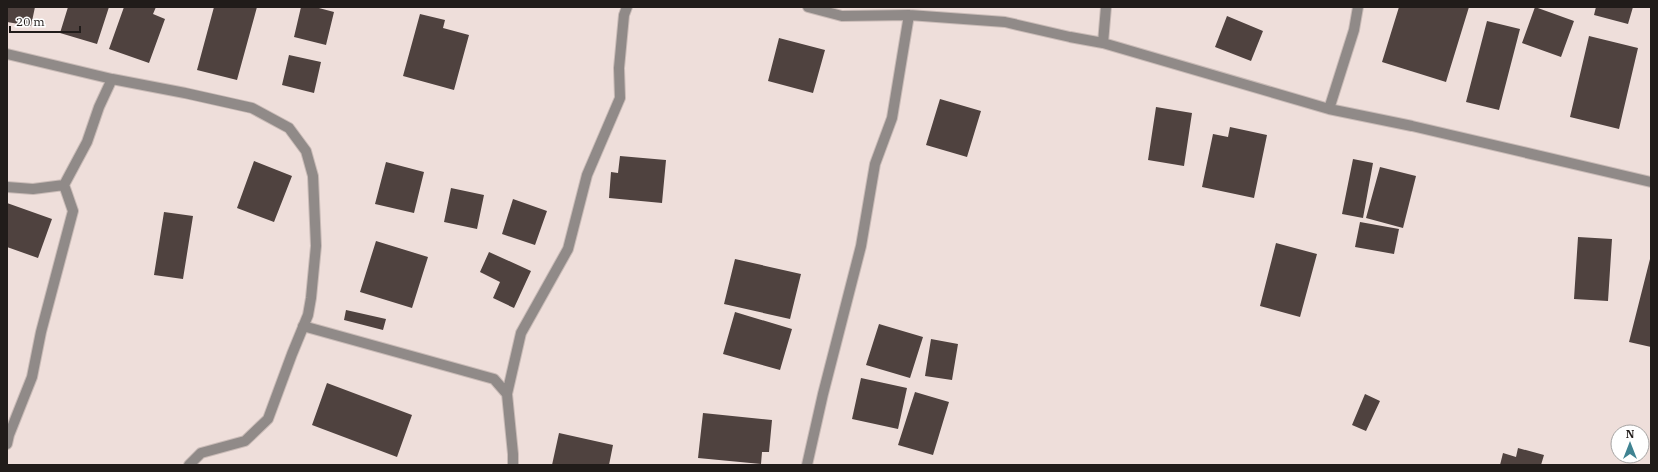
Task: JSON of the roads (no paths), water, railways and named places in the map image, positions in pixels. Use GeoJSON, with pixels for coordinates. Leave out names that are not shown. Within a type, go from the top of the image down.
{"type":"FeatureCollection","features":[{"type":"Feature","properties":{"kind":"street"},"geometry":{"type":"LineString","coordinates":[[513,465],[507,394],[521,333],[568,249],[587,175],[620,98],[619,68],[624,15],[627,7]]}},
{"type":"Feature","properties":{"kind":"street"},"geometry":{"type":"LineString","coordinates":[[808,7],[842,16],[909,15],[1005,22],[1103,43],[1329,109],[1412,126],[1651,182]]}},
{"type":"Feature","properties":{"kind":"street"},"geometry":{"type":"LineString","coordinates":[[1103,43],[1106,7]]}},
{"type":"Feature","properties":{"kind":"street"},"geometry":{"type":"LineString","coordinates":[[1329,109],[1354,30],[1358,7]]}},
{"type":"Feature","properties":{"kind":"street"},"geometry":{"type":"LineString","coordinates":[[807,465],[823,394],[861,246],[875,164],[892,118],[909,15]]}},
{"type":"Feature","properties":{"kind":"street"},"geometry":{"type":"LineString","coordinates":[[7,54],[112,79],[252,108],[289,128],[306,151],[313,176],[316,246],[308,315],[268,419],[245,441],[201,453],[189,465]]}},
{"type":"Feature","properties":{"kind":"street"},"geometry":{"type":"LineString","coordinates":[[7,444],[9,435],[32,377],[41,332],[73,212],[64,185],[87,142],[99,107],[112,79]]}},
{"type":"Feature","properties":{"kind":"street"},"geometry":{"type":"LineString","coordinates":[[7,187],[33,189],[64,185]]}},
{"type":"Feature","properties":{"kind":"street"},"geometry":{"type":"LineString","coordinates":[[303,326],[494,379],[507,394]]}}]}
